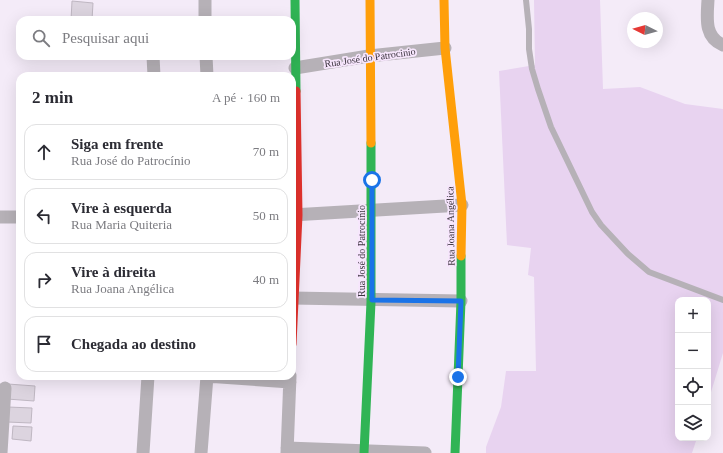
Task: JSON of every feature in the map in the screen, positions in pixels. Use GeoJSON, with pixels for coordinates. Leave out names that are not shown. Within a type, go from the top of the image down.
{"type":"FeatureCollection","features":[{"type":"Feature","properties":{"kind":"street"},"geometry":{"type":"LineString","coordinates":[[205,0],[205,16]]}},
{"type":"Feature","properties":{"kind":"street"},"geometry":{"type":"LineString","coordinates":[[295,0],[295,16]]}},
{"type":"Feature","properties":{"kind":"street","name":"Rua José do Patrocínio"},"geometry":{"type":"LineString","coordinates":[[364,452],[372,300],[369,56],[370,0]]}},
{"type":"Feature","properties":{"kind":"street","name":"Rua Joana Angélica"},"geometry":{"type":"LineString","coordinates":[[444,0],[445,48],[462,205],[461,301],[455,453]]}},
{"type":"Feature","properties":{"kind":"street"},"geometry":{"type":"LineString","coordinates":[[708,0],[708,32],[716,42],[723,46]]}},
{"type":"Feature","properties":{"kind":"street","name":"Rua José do Patrocinio"},"geometry":{"type":"LineString","coordinates":[[295,68],[369,56],[445,48]]}},
{"type":"Feature","properties":{"kind":"street"},"geometry":{"type":"LineString","coordinates":[[153,60],[154,72]]}},
{"type":"Feature","properties":{"kind":"street"},"geometry":{"type":"LineString","coordinates":[[206,60],[206,72]]}},
{"type":"Feature","properties":{"kind":"street"},"geometry":{"type":"LineString","coordinates":[[295,60],[295,72]]}},
{"type":"Feature","properties":{"kind":"street"},"geometry":{"type":"LineString","coordinates":[[296,215],[462,205]]}},
{"type":"Feature","properties":{"kind":"street"},"geometry":{"type":"LineString","coordinates":[[0,217],[16,217]]}},
{"type":"Feature","properties":{"kind":"street"},"geometry":{"type":"LineString","coordinates":[[296,298],[461,301]]}},
{"type":"Feature","properties":{"kind":"street"},"geometry":{"type":"LineString","coordinates":[[143,453],[148,380]]}},
{"type":"Feature","properties":{"kind":"street"},"geometry":{"type":"LineString","coordinates":[[201,453],[206,380]]}},
{"type":"Feature","properties":{"kind":"street"},"geometry":{"type":"LineString","coordinates":[[290,380],[287,450],[425,453]]}},
{"type":"Feature","properties":{"kind":"street"},"geometry":{"type":"LineString","coordinates":[[1,453],[6,388]]}},
{"type":"Feature","properties":{"kind":"lane"},"geometry":{"type":"LineString","coordinates":[[526,0],[529,29],[529,49],[532,69],[551,127],[592,212],[601,225],[619,244],[649,272],[723,300]]}},
{"type":"Feature","properties":{"kind":"shaded area"},"geometry":{"type":"Polygon","coordinates":[[[534,0],[600,0],[603,89],[640,87],[685,104],[723,109],[723,353],[711,392],[711,297],[675,297],[675,441],[696,441],[692,453],[486,453],[486,447],[501,407],[506,371],[536,371],[534,277],[528,275],[531,248],[507,245],[499,71],[535,65],[534,0]]]}},
{"type":"Feature","properties":{"kind":"building"},"geometry":{"type":"Polygon","coordinates":[[[72,1],[93,3],[92,16],[71,16],[72,1]]]}},
{"type":"Feature","properties":{"kind":"building"},"geometry":{"type":"Polygon","coordinates":[[[8,384],[35,386],[34,401],[7,399],[8,384]]]}},
{"type":"Feature","properties":{"kind":"building"},"geometry":{"type":"Polygon","coordinates":[[[8,407],[32,408],[31,423],[7,422],[8,407]]]}},
{"type":"Feature","properties":{"kind":"building"},"geometry":{"type":"Polygon","coordinates":[[[13,426],[32,427],[31,441],[12,439],[13,426]]]}},
{"type":"Feature","properties":{"kind":"traffic: fast"},"geometry":{"type":"LineString","coordinates":[[295,0],[295,16]]}},
{"type":"Feature","properties":{"kind":"traffic: fast"},"geometry":{"type":"LineString","coordinates":[[296,60],[296,72]]}},
{"type":"Feature","properties":{"kind":"traffic: fast"},"geometry":{"type":"LineString","coordinates":[[364,453],[371,302],[371,143]]}},
{"type":"Feature","properties":{"kind":"traffic: fast"},"geometry":{"type":"LineString","coordinates":[[455,453],[461,301],[461,256]]}},
{"type":"Feature","properties":{"kind":"traffic: slow"},"geometry":{"type":"LineString","coordinates":[[370,0],[371,143]]}},
{"type":"Feature","properties":{"kind":"traffic: slow"},"geometry":{"type":"LineString","coordinates":[[444,0],[445,48],[462,205],[461,256]]}},
{"type":"Feature","properties":{"kind":"traffic: jam"},"geometry":{"type":"LineString","coordinates":[[296,91],[298,215],[296,258]]}},
{"type":"Feature","properties":{"kind":"route"},"geometry":{"type":"LineString","coordinates":[[372,180],[372,300],[461,301],[458,377]]}}]}
